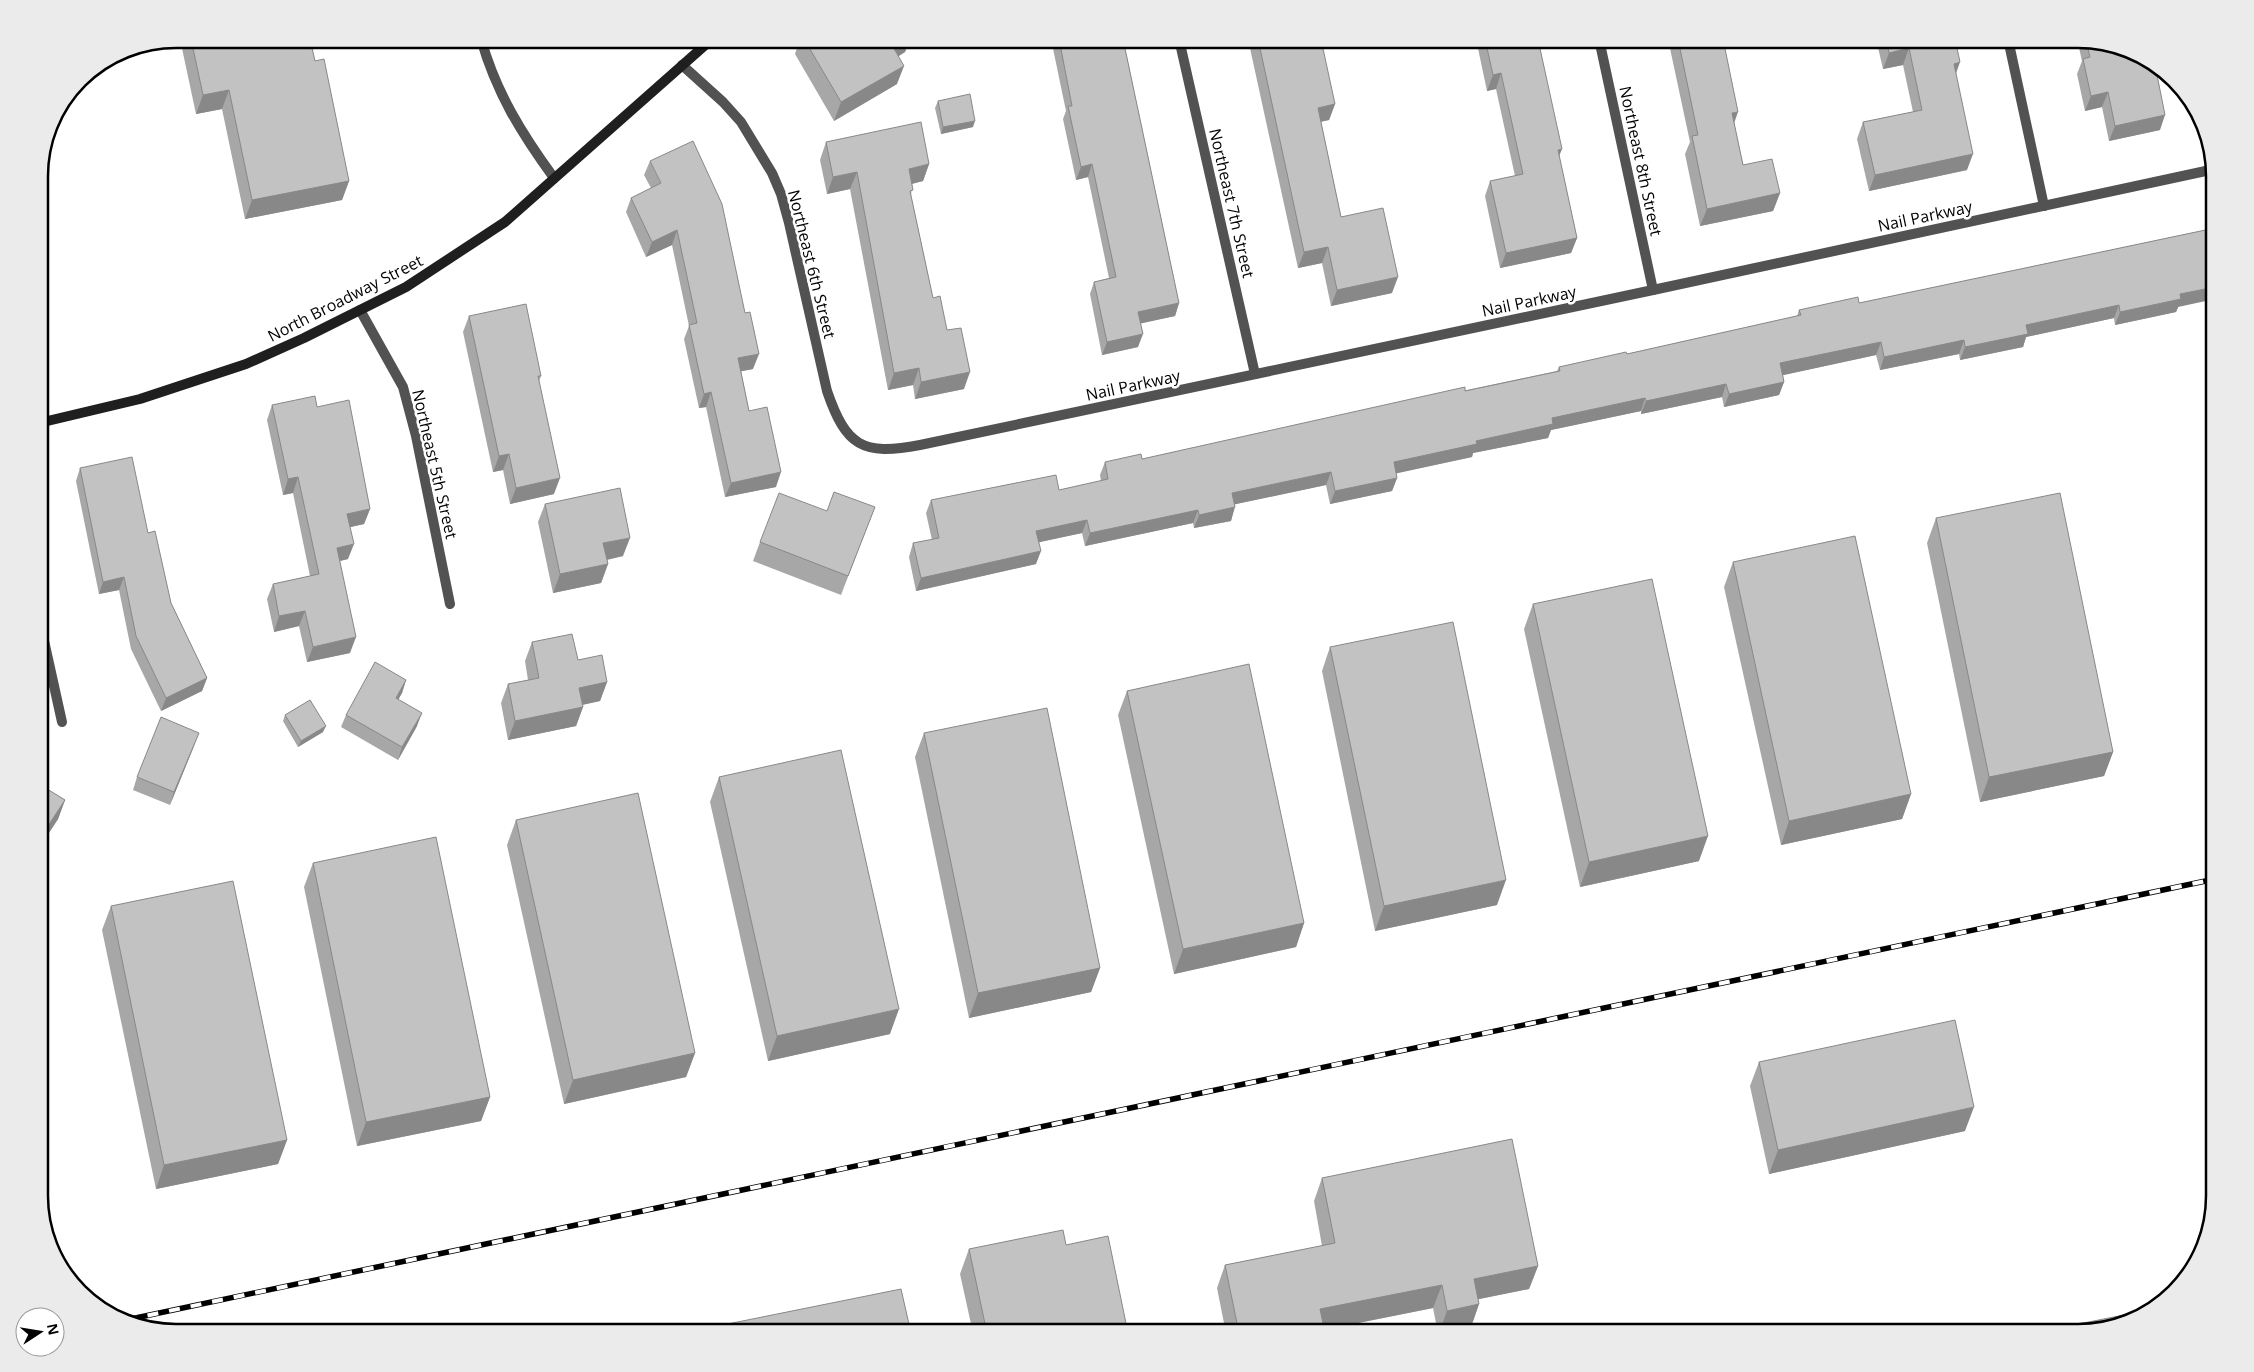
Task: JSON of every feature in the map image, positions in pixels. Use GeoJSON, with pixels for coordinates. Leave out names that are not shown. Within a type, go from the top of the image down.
{"type":"FeatureCollection","features":[{"type":"Feature","properties":{"kind":"main road","name":"North Broadway Street"},"geometry":{"type":"LineString","coordinates":[[48,421],[140,399],[185,386],[246,364],[406,287],[454,258],[505,222],[702,48]]}},
{"type":"Feature","properties":{"kind":"street"},"geometry":{"type":"LineString","coordinates":[[484,48],[496,84],[522,134],[554,178]]}},
{"type":"Feature","properties":{"kind":"street","name":"Northeast 7th Street"},"geometry":{"type":"LineString","coordinates":[[1181,48],[1255,374]]}},
{"type":"Feature","properties":{"kind":"street","name":"Northeast 8th Street"},"geometry":{"type":"LineString","coordinates":[[1602,48],[1653,290]]}},
{"type":"Feature","properties":{"kind":"street"},"geometry":{"type":"LineString","coordinates":[[2010,48],[2044,206]]}},
{"type":"Feature","properties":{"kind":"street","name":"Northeast 6th Street"},"geometry":{"type":"LineString","coordinates":[[682,65],[723,102],[741,122],[772,173],[781,194],[789,223],[827,390],[834,412],[851,438]]}},
{"type":"Feature","properties":{"kind":"street","name":"Nail Parkway"},"geometry":{"type":"LineString","coordinates":[[851,438],[863,446],[876,450],[896,449],[1653,290],[2206,171]]}},
{"type":"Feature","properties":{"kind":"street","name":"Northeast 5th Street"},"geometry":{"type":"LineString","coordinates":[[360,310],[403,387],[416,436],[450,604]]}},
{"type":"Feature","properties":{"kind":"street"},"geometry":{"type":"LineString","coordinates":[[48,659],[62,722]]}},
{"type":"Feature","properties":{"kind":"building"},"geometry":{"type":"Polygon","coordinates":[[[193,48],[312,48],[315,61],[324,59],[349,181],[252,200],[229,90],[203,95],[193,48]]]}},
{"type":"Feature","properties":{"kind":"building"},"geometry":{"type":"Polygon","coordinates":[[[809,48],[894,48],[904,66],[841,102],[809,48]]]}},
{"type":"Feature","properties":{"kind":"building"},"geometry":{"type":"Polygon","coordinates":[[[1061,48],[1125,48],[1179,303],[1138,312],[1143,334],[1107,342],[1094,282],[1116,277],[1092,164],[1081,167],[1068,106],[1072,106],[1061,48]]]}},
{"type":"Feature","properties":{"kind":"building"},"geometry":{"type":"Polygon","coordinates":[[[1260,48],[1323,48],[1335,104],[1318,108],[1341,217],[1383,208],[1398,277],[1337,290],[1328,247],[1304,252],[1260,48]]]}},
{"type":"Feature","properties":{"kind":"building"},"geometry":{"type":"Polygon","coordinates":[[[1487,48],[1540,48],[1562,149],[1558,150],[1577,238],[1506,253],[1490,181],[1523,174],[1501,73],[1493,75],[1487,48]]]}},
{"type":"Feature","properties":{"kind":"building"},"geometry":{"type":"Polygon","coordinates":[[[1680,48],[1725,48],[1738,112],[1732,113],[1743,165],[1772,159],[1780,193],[1707,209],[1692,136],[1698,135],[1680,48]]]}},
{"type":"Feature","properties":{"kind":"building"},"geometry":{"type":"Polygon","coordinates":[[[1888,48],[1909,48],[1889,53],[1888,48]]]}},
{"type":"Feature","properties":{"kind":"building"},"geometry":{"type":"Polygon","coordinates":[[[1909,48],[1957,48],[1960,62],[1954,64],[1973,154],[1875,175],[1863,122],[1922,110],[1909,48]]]}},
{"type":"Feature","properties":{"kind":"building"},"geometry":{"type":"Polygon","coordinates":[[[2088,49],[2112,52],[2128,57],[2157,74],[2165,115],[2115,126],[2108,92],[2091,96],[2083,59],[2090,57],[2088,49]]]}},
{"type":"Feature","properties":{"kind":"building"},"geometry":{"type":"Polygon","coordinates":[[[970,94],[975,121],[943,127],[938,101],[970,94]]]}},
{"type":"Feature","properties":{"kind":"building"},"geometry":{"type":"Polygon","coordinates":[[[921,122],[929,164],[909,169],[913,190],[910,191],[933,298],[940,296],[947,330],[961,328],[970,372],[921,382],[919,368],[894,373],[857,172],[833,177],[826,142],[921,122]]]}},
{"type":"Feature","properties":{"kind":"building"},"geometry":{"type":"Polygon","coordinates":[[[693,141],[722,204],[745,313],[750,312],[759,354],[738,358],[749,411],[767,407],[781,472],[731,483],[711,392],[704,394],[689,325],[697,323],[677,230],[652,242],[631,198],[661,183],[650,161],[693,141]]]}},
{"type":"Feature","properties":{"kind":"building"},"geometry":{"type":"Polygon","coordinates":[[[2206,230],[2206,289],[2180,294],[2181,299],[2120,312],[2119,305],[2026,325],[2028,334],[1965,347],[1964,340],[1884,357],[1881,342],[1780,363],[1784,382],[1729,394],[1726,384],[1646,401],[1645,398],[1552,418],[1553,424],[1476,441],[1477,444],[1394,462],[1397,478],[1335,491],[1331,472],[1232,493],[1235,507],[1199,515],[1198,510],[1090,533],[1087,520],[1036,531],[1041,551],[921,578],[913,543],[939,538],[931,500],[1056,475],[1059,490],[1108,479],[1105,462],[1141,454],[1142,459],[1465,387],[1465,391],[1560,371],[1559,367],[1626,352],[1627,354],[1801,315],[1799,310],[1858,297],[1859,303],[2206,230]]]}},
{"type":"Feature","properties":{"kind":"building"},"geometry":{"type":"Polygon","coordinates":[[[526,304],[541,376],[538,376],[560,478],[516,488],[509,454],[499,456],[469,316],[526,304]]]}},
{"type":"Feature","properties":{"kind":"building"},"geometry":{"type":"Polygon","coordinates":[[[315,396],[317,407],[349,400],[370,509],[347,514],[354,544],[337,548],[356,637],[313,647],[305,611],[279,616],[273,584],[319,574],[298,477],[288,479],[272,405],[315,396]]]}},
{"type":"Feature","properties":{"kind":"building"},"geometry":{"type":"Polygon","coordinates":[[[132,457],[148,533],[155,531],[171,603],[207,678],[166,698],[136,636],[124,577],[103,582],[80,468],[132,457]]]}},
{"type":"Feature","properties":{"kind":"building"},"geometry":{"type":"Polygon","coordinates":[[[620,488],[630,538],[603,543],[608,564],[560,574],[545,504],[620,488]]]}},
{"type":"Feature","properties":{"kind":"building"},"geometry":{"type":"Polygon","coordinates":[[[834,492],[875,507],[848,576],[760,542],[779,493],[827,511],[834,492]]]}},
{"type":"Feature","properties":{"kind":"building"},"geometry":{"type":"Polygon","coordinates":[[[2060,493],[2113,752],[1989,777],[1936,518],[2060,493]]]}},
{"type":"Feature","properties":{"kind":"building"},"geometry":{"type":"Polygon","coordinates":[[[1855,536],[1911,794],[1789,821],[1733,562],[1855,536]]]}},
{"type":"Feature","properties":{"kind":"building"},"geometry":{"type":"Polygon","coordinates":[[[1652,579],[1708,836],[1589,862],[1533,604],[1652,579]]]}},
{"type":"Feature","properties":{"kind":"building"},"geometry":{"type":"Polygon","coordinates":[[[1453,622],[1506,880],[1384,906],[1330,647],[1453,622]]]}},
{"type":"Feature","properties":{"kind":"building"},"geometry":{"type":"Polygon","coordinates":[[[572,634],[578,660],[602,655],[607,682],[579,688],[583,707],[515,721],[508,684],[539,678],[532,642],[572,634]]]}},
{"type":"Feature","properties":{"kind":"building"},"geometry":{"type":"Polygon","coordinates":[[[375,662],[406,680],[396,698],[422,713],[402,747],[346,715],[375,662]]]}},
{"type":"Feature","properties":{"kind":"building"},"geometry":{"type":"Polygon","coordinates":[[[1249,664],[1304,923],[1183,949],[1127,691],[1249,664]]]}},
{"type":"Feature","properties":{"kind":"building"},"geometry":{"type":"Polygon","coordinates":[[[310,700],[326,726],[301,741],[285,715],[310,700]]]}},
{"type":"Feature","properties":{"kind":"building"},"geometry":{"type":"Polygon","coordinates":[[[1047,708],[1100,968],[978,993],[924,733],[1047,708]]]}},
{"type":"Feature","properties":{"kind":"building"},"geometry":{"type":"Polygon","coordinates":[[[161,717],[199,733],[174,792],[137,777],[161,717]]]}},
{"type":"Feature","properties":{"kind":"building"},"geometry":{"type":"Polygon","coordinates":[[[841,750],[899,1009],[777,1036],[719,777],[841,750]]]}},
{"type":"Feature","properties":{"kind":"building"},"geometry":{"type":"Polygon","coordinates":[[[48,790],[65,800],[48,826],[48,790]]]}},
{"type":"Feature","properties":{"kind":"building"},"geometry":{"type":"Polygon","coordinates":[[[638,793],[695,1053],[573,1080],[516,820],[638,793]]]}},
{"type":"Feature","properties":{"kind":"building"},"geometry":{"type":"Polygon","coordinates":[[[436,837],[490,1097],[366,1122],[313,863],[436,837]]]}},
{"type":"Feature","properties":{"kind":"building"},"geometry":{"type":"Polygon","coordinates":[[[233,881],[287,1140],[164,1165],[111,906],[233,881]]]}},
{"type":"Feature","properties":{"kind":"building"},"geometry":{"type":"Polygon","coordinates":[[[1955,1020],[1974,1107],[1778,1150],[1759,1062],[1955,1020]]]}},
{"type":"Feature","properties":{"kind":"building"},"geometry":{"type":"Polygon","coordinates":[[[1512,1139],[1538,1266],[1474,1279],[1479,1304],[1447,1311],[1442,1285],[1320,1309],[1323,1324],[1237,1324],[1225,1265],[1335,1243],[1322,1178],[1512,1139]]]}},
{"type":"Feature","properties":{"kind":"building"},"geometry":{"type":"Polygon","coordinates":[[[1063,1230],[1066,1245],[1108,1236],[1126,1324],[985,1324],[969,1249],[1063,1230]]]}},
{"type":"Feature","properties":{"kind":"building"},"geometry":{"type":"Polygon","coordinates":[[[901,1289],[909,1324],[728,1324],[901,1289]]]}},
{"type":"Feature","properties":{"kind":"building"},"geometry":{"type":"Polygon","coordinates":[[[2124,1315],[2112,1320],[2078,1324],[2124,1315]]]}},
{"type":"Feature","properties":{"kind":"railway"},"geometry":{"type":"LineString","coordinates":[[136,1318],[2206,881]]}}]}
